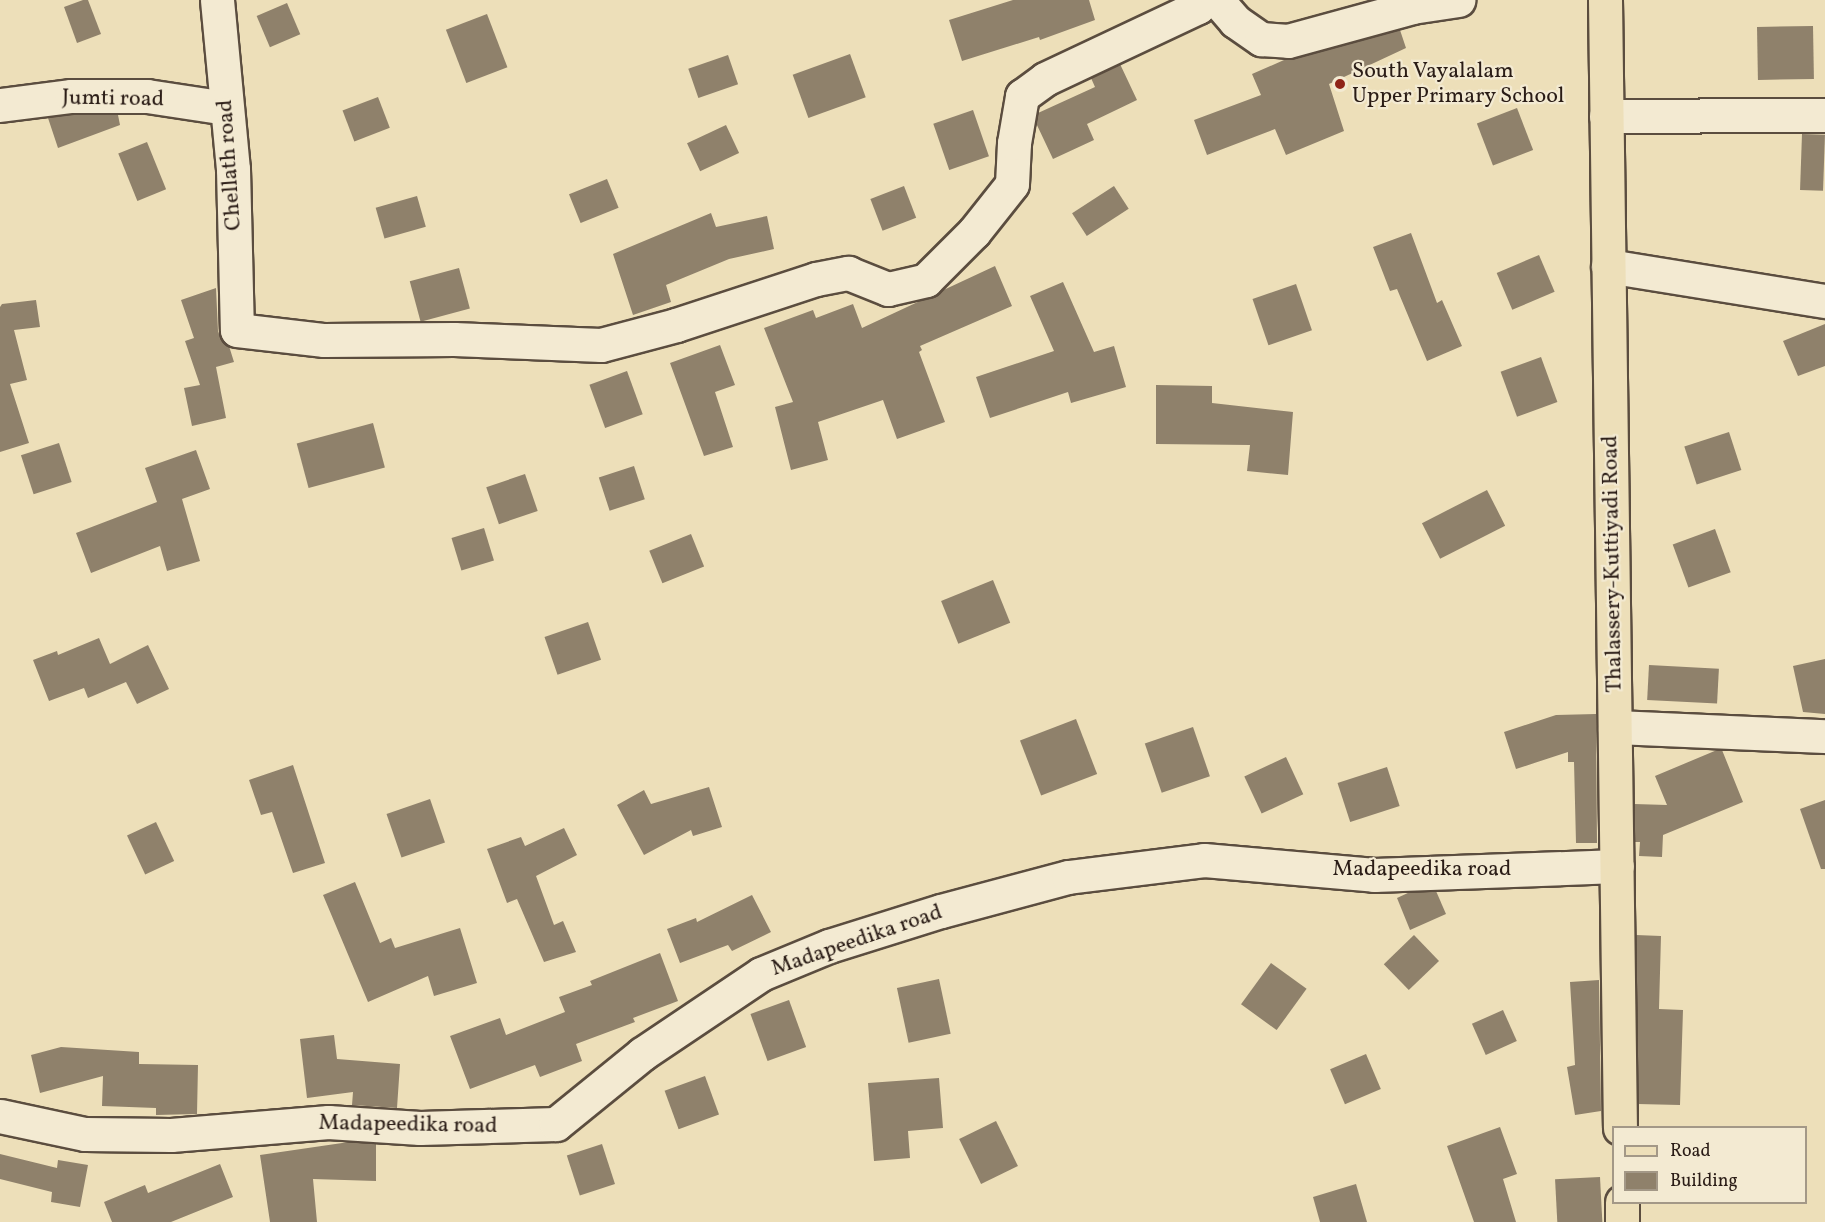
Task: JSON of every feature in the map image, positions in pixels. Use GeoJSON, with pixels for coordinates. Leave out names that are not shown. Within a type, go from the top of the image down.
{"type":"FeatureCollection","features":[{"type":"Feature","properties":{"kind":"main road","name":"Thalassery-Kuttiyadi Road"},"geometry":{"type":"LineString","coordinates":[[1605,0],[1620,1126]]}},
{"type":"Feature","properties":{"kind":"main road"},"geometry":{"type":"LineString","coordinates":[[1622,1204],[1622,1222]]}},
{"type":"Feature","properties":{"kind":"street","name":"Chellath road"},"geometry":{"type":"LineString","coordinates":[[217,0],[233,170],[237,330],[324,340],[454,339],[601,345],[676,325],[816,279],[848,273],[888,289],[926,280],[974,232],[1012,184],[1014,143],[1022,96],[1045,79],[1198,7],[1203,0]]}},
{"type":"Feature","properties":{"kind":"street"},"geometry":{"type":"LineString","coordinates":[[1217,0],[1235,21],[1262,39],[1288,41],[1412,7],[1458,0]]}},
{"type":"Feature","properties":{"kind":"street","name":"Jumti road"},"geometry":{"type":"LineString","coordinates":[[0,105],[71,96],[147,96],[226,108]]}},
{"type":"Feature","properties":{"kind":"street"},"geometry":{"type":"LineString","coordinates":[[1606,116],[1825,115]]}},
{"type":"Feature","properties":{"kind":"street"},"geometry":{"type":"LineString","coordinates":[[1608,266],[1825,301]]}},
{"type":"Feature","properties":{"kind":"street"},"geometry":{"type":"LineString","coordinates":[[1615,727],[1825,736]]}},
{"type":"Feature","properties":{"kind":"street","name":"Madapeedika road"},"geometry":{"type":"LineString","coordinates":[[0,1116],[85,1134],[171,1135],[328,1122],[420,1128],[556,1124],[642,1054],[761,974],[829,946],[941,911],[1068,877],[1204,860],[1374,875],[1617,866]]}},
{"type":"Feature","properties":{"kind":"building"},"geometry":{"type":"Polygon","coordinates":[[[88,0],[101,34],[77,43],[64,7],[88,0]]]}},
{"type":"Feature","properties":{"kind":"building"},"geometry":{"type":"Polygon","coordinates":[[[1013,0],[1089,0],[1095,20],[1040,40],[1039,37],[962,61],[949,20],[1013,0]]]}},
{"type":"Feature","properties":{"kind":"building"},"geometry":{"type":"Polygon","coordinates":[[[287,3],[300,34],[270,47],[257,16],[287,3]]]}},
{"type":"Feature","properties":{"kind":"building"},"geometry":{"type":"Polygon","coordinates":[[[487,14],[507,67],[466,83],[446,30],[487,14]]]}},
{"type":"Feature","properties":{"kind":"building"},"geometry":{"type":"Polygon","coordinates":[[[1813,26],[1814,79],[1758,80],[1757,27],[1813,26]]]}},
{"type":"Feature","properties":{"kind":"building"},"geometry":{"type":"Polygon","coordinates":[[[1400,30],[1406,48],[1329,84],[1344,131],[1286,155],[1275,129],[1207,155],[1194,120],[1261,95],[1252,74],[1284,60],[1400,30]]]}},
{"type":"Feature","properties":{"kind":"building"},"geometry":{"type":"Polygon","coordinates":[[[850,54],[866,97],[808,118],[793,75],[850,54]]]}},
{"type":"Feature","properties":{"kind":"building"},"geometry":{"type":"Polygon","coordinates":[[[728,55],[738,84],[698,98],[688,69],[728,55]]]}},
{"type":"Feature","properties":{"kind":"building"},"geometry":{"type":"Polygon","coordinates":[[[1120,64],[1137,100],[1087,124],[1094,140],[1053,159],[1036,123],[1038,113],[1095,87],[1091,78],[1120,64]]]}},
{"type":"Feature","properties":{"kind":"building"},"geometry":{"type":"Polygon","coordinates":[[[378,97],[390,128],[354,141],[343,111],[378,97]]]}},
{"type":"Feature","properties":{"kind":"building"},"geometry":{"type":"Polygon","coordinates":[[[1517,108],[1533,150],[1493,165],[1477,123],[1517,108]]]}},
{"type":"Feature","properties":{"kind":"building"},"geometry":{"type":"Polygon","coordinates":[[[973,110],[989,156],[949,170],[933,124],[973,110]]]}},
{"type":"Feature","properties":{"kind":"building"},"geometry":{"type":"Polygon","coordinates":[[[72,115],[118,115],[120,125],[58,148],[48,118],[72,115]]]}},
{"type":"Feature","properties":{"kind":"building"},"geometry":{"type":"Polygon","coordinates":[[[726,125],[739,153],[700,171],[687,143],[726,125]]]}},
{"type":"Feature","properties":{"kind":"building"},"geometry":{"type":"Polygon","coordinates":[[[1802,134],[1825,135],[1823,191],[1800,190],[1802,134]]]}},
{"type":"Feature","properties":{"kind":"building"},"geometry":{"type":"Polygon","coordinates":[[[147,142],[166,189],[137,201],[118,154],[147,142]]]}},
{"type":"Feature","properties":{"kind":"building"},"geometry":{"type":"Polygon","coordinates":[[[607,179],[619,208],[581,223],[569,194],[607,179]]]}},
{"type":"Feature","properties":{"kind":"building"},"geometry":{"type":"Polygon","coordinates":[[[904,186],[916,218],[883,231],[870,199],[904,186]]]}},
{"type":"Feature","properties":{"kind":"building"},"geometry":{"type":"Polygon","coordinates":[[[1114,186],[1129,209],[1087,236],[1072,213],[1114,186]]]}},
{"type":"Feature","properties":{"kind":"building"},"geometry":{"type":"Polygon","coordinates":[[[417,196],[426,227],[384,239],[376,208],[417,196]]]}},
{"type":"Feature","properties":{"kind":"building"},"geometry":{"type":"Polygon","coordinates":[[[711,213],[716,227],[767,216],[774,249],[729,259],[666,285],[671,302],[633,315],[613,254],[711,213]]]}},
{"type":"Feature","properties":{"kind":"building"},"geometry":{"type":"Polygon","coordinates":[[[1411,233],[1437,303],[1442,300],[1462,346],[1427,361],[1397,289],[1390,291],[1373,247],[1411,233]]]}},
{"type":"Feature","properties":{"kind":"building"},"geometry":{"type":"Polygon","coordinates":[[[1539,255],[1555,292],[1512,310],[1497,273],[1539,255]]]}},
{"type":"Feature","properties":{"kind":"building"},"geometry":{"type":"Polygon","coordinates":[[[995,266],[1012,306],[920,346],[922,350],[919,352],[945,422],[897,439],[883,400],[818,422],[828,460],[791,470],[775,407],[793,402],[764,328],[813,310],[816,318],[853,304],[862,328],[995,266]]]}},
{"type":"Feature","properties":{"kind":"building"},"geometry":{"type":"Polygon","coordinates":[[[459,268],[470,309],[421,322],[410,281],[459,268]]]}},
{"type":"Feature","properties":{"kind":"building"},"geometry":{"type":"Polygon","coordinates":[[[1063,282],[1094,352],[1114,346],[1126,387],[1071,403],[1068,392],[990,418],[976,377],[1054,351],[1030,296],[1063,282]]]}},
{"type":"Feature","properties":{"kind":"building"},"geometry":{"type":"Polygon","coordinates":[[[1296,284],[1312,330],[1268,345],[1253,299],[1296,284]]]}},
{"type":"Feature","properties":{"kind":"building"},"geometry":{"type":"Polygon","coordinates":[[[216,288],[218,331],[221,339],[229,346],[234,362],[216,367],[226,418],[192,426],[184,388],[200,385],[185,341],[194,338],[181,300],[216,288]]]}},
{"type":"Feature","properties":{"kind":"building"},"geometry":{"type":"Polygon","coordinates":[[[36,300],[40,327],[14,330],[27,380],[10,384],[29,443],[0,452],[0,307],[2,304],[36,300]]]}},
{"type":"Feature","properties":{"kind":"building"},"geometry":{"type":"Polygon","coordinates":[[[1825,324],[1825,366],[1798,376],[1783,341],[1825,324]]]}},
{"type":"Feature","properties":{"kind":"building"},"geometry":{"type":"Polygon","coordinates":[[[720,345],[735,385],[715,392],[733,447],[704,456],[670,363],[720,345]]]}},
{"type":"Feature","properties":{"kind":"building"},"geometry":{"type":"Polygon","coordinates":[[[1541,357],[1557,402],[1517,417],[1501,372],[1541,357]]]}},
{"type":"Feature","properties":{"kind":"building"},"geometry":{"type":"Polygon","coordinates":[[[627,371],[643,414],[605,428],[589,385],[627,371]]]}},
{"type":"Feature","properties":{"kind":"building"},"geometry":{"type":"Polygon","coordinates":[[[1156,385],[1212,386],[1212,403],[1293,412],[1288,475],[1247,471],[1250,445],[1156,444],[1156,385]]]}},
{"type":"Feature","properties":{"kind":"building"},"geometry":{"type":"Polygon","coordinates":[[[373,423],[385,467],[309,488],[297,443],[373,423]]]}},
{"type":"Feature","properties":{"kind":"building"},"geometry":{"type":"Polygon","coordinates":[[[1729,432],[1741,470],[1697,485],[1684,447],[1729,432]]]}},
{"type":"Feature","properties":{"kind":"building"},"geometry":{"type":"Polygon","coordinates":[[[59,443],[72,482],[34,494],[21,455],[59,443]]]}},
{"type":"Feature","properties":{"kind":"building"},"geometry":{"type":"Polygon","coordinates":[[[196,450],[210,489],[182,499],[200,561],[167,571],[160,546],[91,573],[76,533],[157,502],[145,468],[196,450]]]}},
{"type":"Feature","properties":{"kind":"building"},"geometry":{"type":"Polygon","coordinates":[[[634,466],[645,499],[610,511],[599,477],[634,466]]]}},
{"type":"Feature","properties":{"kind":"building"},"geometry":{"type":"Polygon","coordinates":[[[525,474],[538,511],[499,524],[486,487],[525,474]]]}},
{"type":"Feature","properties":{"kind":"building"},"geometry":{"type":"Polygon","coordinates":[[[1487,490],[1505,526],[1440,559],[1422,523],[1487,490]]]}},
{"type":"Feature","properties":{"kind":"building"},"geometry":{"type":"Polygon","coordinates":[[[484,528],[494,561],[461,570],[451,538],[484,528]]]}},
{"type":"Feature","properties":{"kind":"building"},"geometry":{"type":"Polygon","coordinates":[[[1715,529],[1731,572],[1688,588],[1673,544],[1715,529]]]}},
{"type":"Feature","properties":{"kind":"building"},"geometry":{"type":"Polygon","coordinates":[[[691,534],[704,566],[662,583],[649,551],[691,534]]]}},
{"type":"Feature","properties":{"kind":"building"},"geometry":{"type":"Polygon","coordinates":[[[993,580],[1010,623],[958,644],[941,601],[993,580]]]}},
{"type":"Feature","properties":{"kind":"building"},"geometry":{"type":"Polygon","coordinates":[[[588,622],[601,660],[558,675],[545,637],[588,622]]]}},
{"type":"Feature","properties":{"kind":"building"},"geometry":{"type":"Polygon","coordinates":[[[99,638],[110,664],[148,645],[169,689],[137,704],[126,682],[88,698],[84,688],[49,701],[33,660],[57,651],[58,655],[99,638]]]}},
{"type":"Feature","properties":{"kind":"building"},"geometry":{"type":"Polygon","coordinates":[[[1825,659],[1825,714],[1803,712],[1793,666],[1825,659]]]}},
{"type":"Feature","properties":{"kind":"building"},"geometry":{"type":"Polygon","coordinates":[[[1649,665],[1719,669],[1717,704],[1647,700],[1649,665]]]}},
{"type":"Feature","properties":{"kind":"building"},"geometry":{"type":"Polygon","coordinates":[[[1596,714],[1597,843],[1576,843],[1574,762],[1568,762],[1568,752],[1516,769],[1504,732],[1556,715],[1596,714]]]}},
{"type":"Feature","properties":{"kind":"building"},"geometry":{"type":"Polygon","coordinates":[[[1076,719],[1097,774],[1041,796],[1020,741],[1076,719]]]}},
{"type":"Feature","properties":{"kind":"building"},"geometry":{"type":"Polygon","coordinates":[[[1193,727],[1210,776],[1162,793],[1145,744],[1193,727]]]}},
{"type":"Feature","properties":{"kind":"building"},"geometry":{"type":"Polygon","coordinates":[[[1717,750],[1722,750],[1743,802],[1663,835],[1662,857],[1639,856],[1640,842],[1635,842],[1634,804],[1667,805],[1655,776],[1717,750]]]}},
{"type":"Feature","properties":{"kind":"building"},"geometry":{"type":"Polygon","coordinates":[[[1286,757],[1303,794],[1262,814],[1244,776],[1286,757]]]}},
{"type":"Feature","properties":{"kind":"building"},"geometry":{"type":"Polygon","coordinates":[[[293,765],[325,863],[293,873],[272,812],[261,815],[249,780],[293,765]]]}},
{"type":"Feature","properties":{"kind":"building"},"geometry":{"type":"Polygon","coordinates":[[[1387,767],[1400,806],[1350,822],[1338,783],[1387,767]]]}},
{"type":"Feature","properties":{"kind":"building"},"geometry":{"type":"Polygon","coordinates":[[[709,787],[722,827],[693,836],[691,830],[644,855],[617,805],[644,790],[651,804],[709,787]]]}},
{"type":"Feature","properties":{"kind":"building"},"geometry":{"type":"Polygon","coordinates":[[[430,799],[445,842],[401,857],[387,814],[430,799]]]}},
{"type":"Feature","properties":{"kind":"building"},"geometry":{"type":"Polygon","coordinates":[[[1825,800],[1825,869],[1821,869],[1800,809],[1825,800]]]}},
{"type":"Feature","properties":{"kind":"building"},"geometry":{"type":"Polygon","coordinates":[[[156,822],[174,861],[145,874],[127,836],[156,822]]]}},
{"type":"Feature","properties":{"kind":"building"},"geometry":{"type":"Polygon","coordinates":[[[564,828],[577,855],[536,876],[554,925],[563,921],[576,952],[544,962],[517,899],[507,903],[487,849],[521,837],[525,846],[564,828]]]}},
{"type":"Feature","properties":{"kind":"building"},"geometry":{"type":"Polygon","coordinates":[[[355,882],[380,943],[391,938],[395,948],[460,928],[477,983],[434,996],[428,976],[368,1002],[323,895],[355,882]]]}},
{"type":"Feature","properties":{"kind":"building"},"geometry":{"type":"Polygon","coordinates":[[[1436,891],[1446,914],[1410,930],[1397,898],[1410,892],[1436,891]]]}},
{"type":"Feature","properties":{"kind":"building"},"geometry":{"type":"Polygon","coordinates":[[[752,895],[771,932],[732,951],[728,945],[680,963],[667,929],[696,918],[697,922],[752,895]]]}},
{"type":"Feature","properties":{"kind":"building"},"geometry":{"type":"Polygon","coordinates":[[[1414,935],[1439,961],[1409,990],[1384,964],[1414,935]]]}},
{"type":"Feature","properties":{"kind":"building"},"geometry":{"type":"Polygon","coordinates":[[[1636,935],[1661,936],[1659,1009],[1683,1010],[1680,1105],[1638,1104],[1636,935]]]}},
{"type":"Feature","properties":{"kind":"building"},"geometry":{"type":"Polygon","coordinates":[[[660,953],[678,1001],[633,1018],[635,1022],[576,1044],[582,1061],[540,1077],[535,1065],[470,1089],[450,1036],[500,1018],[506,1035],[565,1012],[559,997],[592,985],[590,981],[660,953]]]}},
{"type":"Feature","properties":{"kind":"building"},"geometry":{"type":"Polygon","coordinates":[[[1271,963],[1307,989],[1277,1030],[1241,1004],[1271,963]]]}},
{"type":"Feature","properties":{"kind":"building"},"geometry":{"type":"Polygon","coordinates":[[[939,979],[951,1034],[909,1043],[897,988],[939,979]]]}},
{"type":"Feature","properties":{"kind":"building"},"geometry":{"type":"Polygon","coordinates":[[[1599,980],[1601,1111],[1575,1115],[1567,1067],[1575,1065],[1570,982],[1599,980]]]}},
{"type":"Feature","properties":{"kind":"building"},"geometry":{"type":"Polygon","coordinates":[[[789,1000],[806,1047],[768,1061],[750,1014],[789,1000]]]}},
{"type":"Feature","properties":{"kind":"building"},"geometry":{"type":"Polygon","coordinates":[[[1503,1010],[1517,1041],[1486,1055],[1472,1024],[1503,1010]]]}},
{"type":"Feature","properties":{"kind":"building"},"geometry":{"type":"Polygon","coordinates":[[[334,1035],[337,1059],[400,1064],[397,1108],[352,1105],[353,1092],[307,1098],[300,1039],[334,1035]]]}},
{"type":"Feature","properties":{"kind":"building"},"geometry":{"type":"Polygon","coordinates":[[[61,1047],[139,1052],[139,1064],[198,1065],[197,1114],[156,1115],[156,1108],[102,1106],[103,1076],[40,1093],[31,1055],[61,1047]]]}},
{"type":"Feature","properties":{"kind":"building"},"geometry":{"type":"Polygon","coordinates":[[[1366,1054],[1381,1089],[1345,1104],[1330,1069],[1366,1054]]]}},
{"type":"Feature","properties":{"kind":"building"},"geometry":{"type":"Polygon","coordinates":[[[705,1076],[719,1115],[679,1129],[665,1091],[705,1076]]]}},
{"type":"Feature","properties":{"kind":"building"},"geometry":{"type":"Polygon","coordinates":[[[939,1078],[943,1128],[908,1131],[910,1158],[874,1161],[868,1083],[939,1078]]]}},
{"type":"Feature","properties":{"kind":"building"},"geometry":{"type":"Polygon","coordinates":[[[996,1121],[1018,1166],[981,1184],[959,1139],[996,1121]]]}},
{"type":"Feature","properties":{"kind":"building"},"geometry":{"type":"Polygon","coordinates":[[[1500,1127],[1517,1174],[1503,1179],[1516,1222],[1474,1222],[1447,1146],[1500,1127]]]}},
{"type":"Feature","properties":{"kind":"building"},"geometry":{"type":"Polygon","coordinates":[[[349,1142],[376,1144],[376,1181],[313,1179],[317,1222],[270,1222],[260,1155],[349,1142]]]}},
{"type":"Feature","properties":{"kind":"building"},"geometry":{"type":"Polygon","coordinates":[[[602,1144],[615,1184],[580,1195],[567,1155],[602,1144]]]}},
{"type":"Feature","properties":{"kind":"building"},"geometry":{"type":"Polygon","coordinates":[[[0,1154],[57,1168],[58,1160],[88,1165],[80,1207],[51,1202],[52,1192],[0,1179],[0,1154]]]}},
{"type":"Feature","properties":{"kind":"building"},"geometry":{"type":"Polygon","coordinates":[[[220,1164],[233,1197],[171,1222],[112,1222],[104,1202],[145,1185],[148,1193],[220,1164]]]}},
{"type":"Feature","properties":{"kind":"building"},"geometry":{"type":"Polygon","coordinates":[[[1600,1177],[1602,1222],[1557,1222],[1555,1179],[1600,1177]]]}},
{"type":"Feature","properties":{"kind":"building"},"geometry":{"type":"Polygon","coordinates":[[[1356,1184],[1367,1222],[1320,1222],[1313,1197],[1356,1184]]]}},
{"type":"Feature","properties":{"kind":"place","name":"South Vayalalam Upper Primary School"},"geometry":{"type":"Point","coordinates":[1340,84]}}]}
